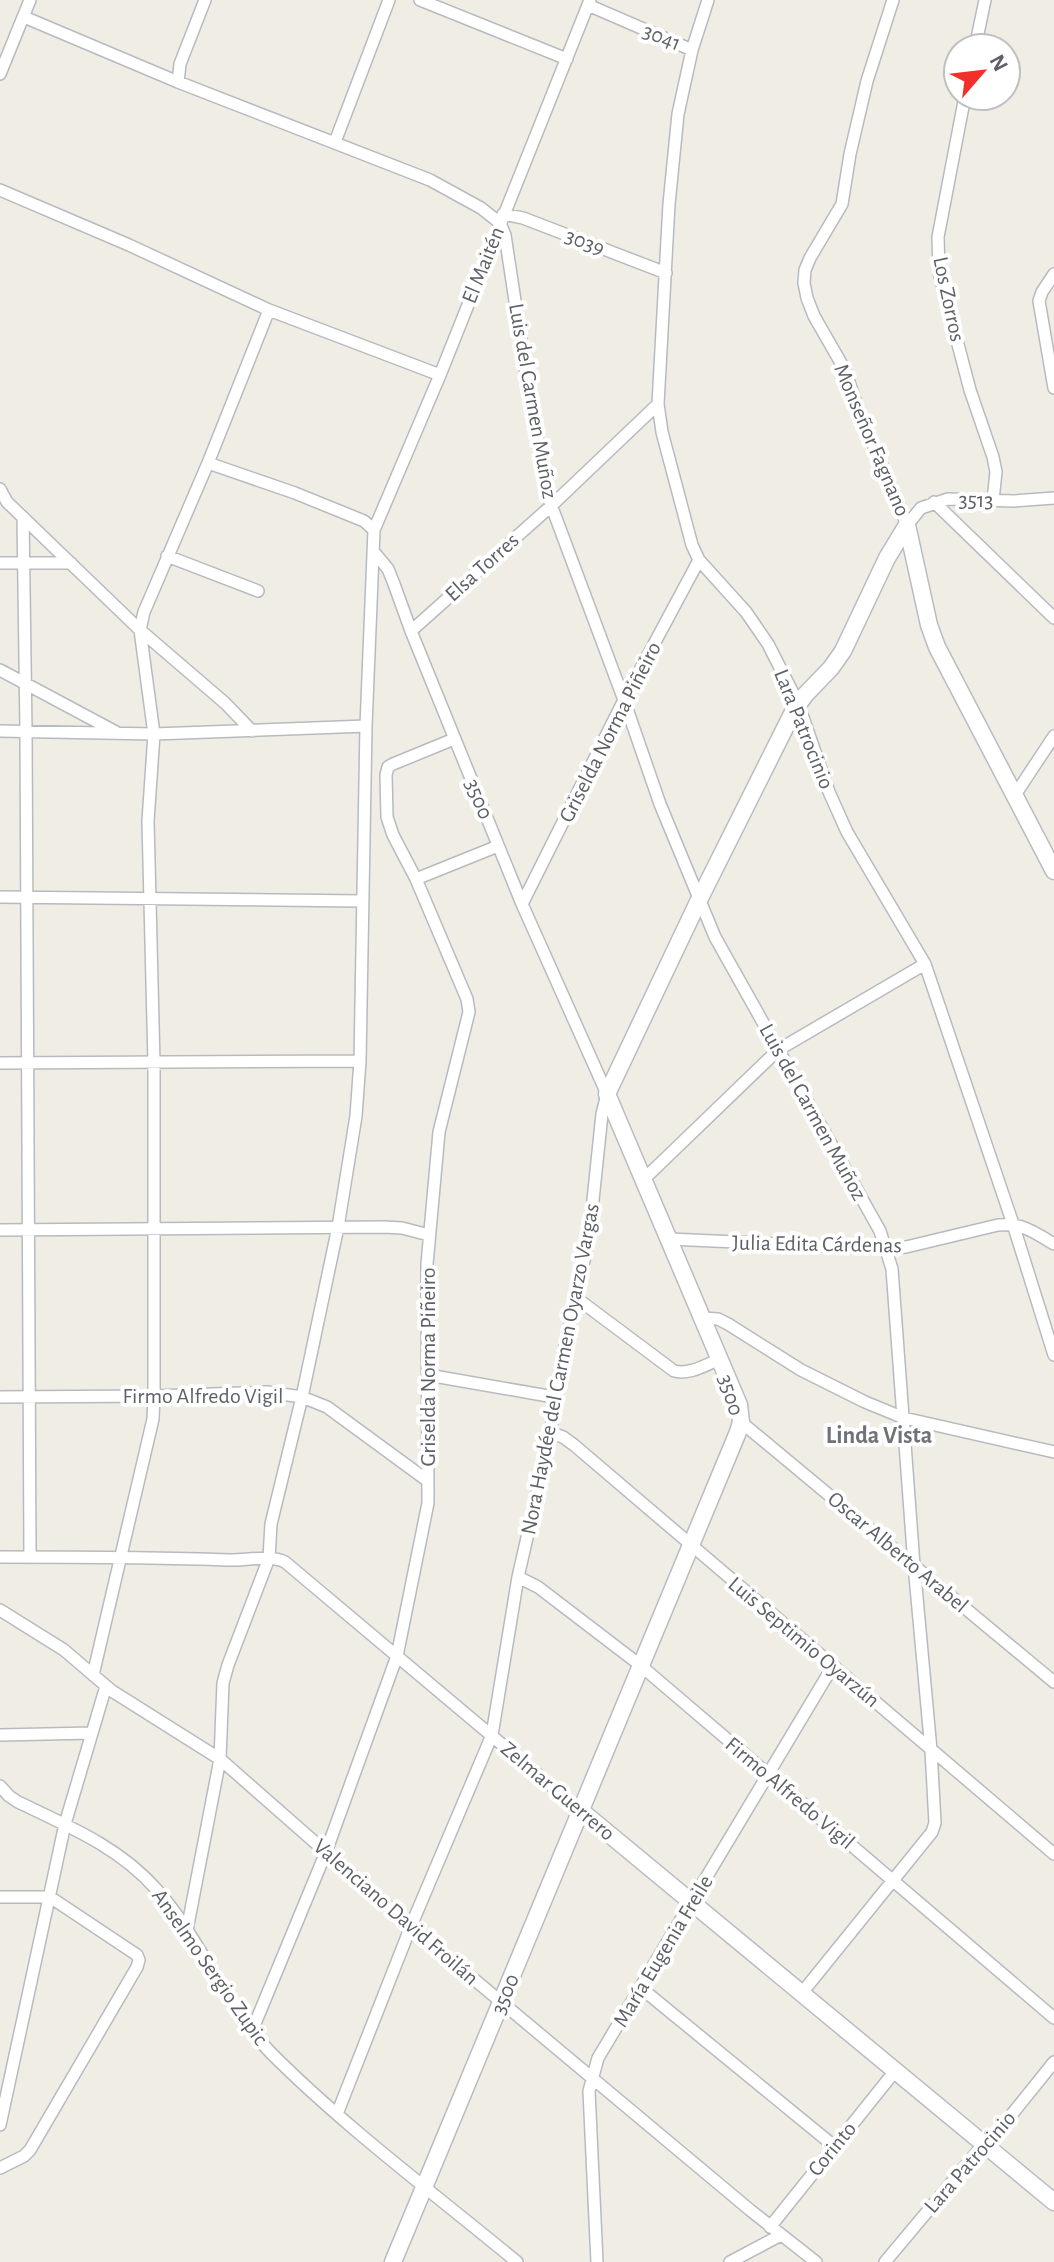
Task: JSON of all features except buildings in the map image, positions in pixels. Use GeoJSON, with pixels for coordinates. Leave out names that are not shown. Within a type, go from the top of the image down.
{"type":"FeatureCollection","features":[{"type":"Feature","properties":{"kind":"street"},"geometry":{"type":"LineString","coordinates":[[0,74],[30,0]]}},
{"type":"Feature","properties":{"kind":"street"},"geometry":{"type":"LineString","coordinates":[[178,82],[180,64],[205,0]]}},
{"type":"Feature","properties":{"kind":"street"},"geometry":{"type":"LineString","coordinates":[[335,142],[389,0]]}},
{"type":"Feature","properties":{"kind":"street"},"geometry":{"type":"LineString","coordinates":[[420,0],[567,59]]}},
{"type":"Feature","properties":{"kind":"street","name":"Lara Patrocinio"},"geometry":{"type":"LineString","coordinates":[[708,0],[692,50],[678,114],[669,204],[658,404],[662,432],[692,545],[699,560],[758,628],[798,703],[829,792],[847,832],[925,964],[1054,1355]]}},
{"type":"Feature","properties":{"kind":"street","name":"Monseñor Fagnano"},"geometry":{"type":"LineString","coordinates":[[893,0],[867,81],[842,204],[810,258],[804,283],[814,316],[845,370],[857,406],[895,492],[907,525],[929,625],[937,647],[1054,871]]}},
{"type":"Feature","properties":{"kind":"street"},"geometry":{"type":"LineString","coordinates":[[978,32],[985,0]]}},
{"type":"Feature","properties":{"kind":"street","name":"El Maitén"},"geometry":{"type":"LineString","coordinates":[[374,530],[440,375],[589,3]]}},
{"type":"Feature","properties":{"kind":"street","name":"3041"},"geometry":{"type":"LineString","coordinates":[[589,3],[692,50]]}},
{"type":"Feature","properties":{"kind":"street","name":"3039"},"geometry":{"type":"LineString","coordinates":[[24,17],[178,82],[430,180],[502,218],[523,218],[666,273]]}},
{"type":"Feature","properties":{"kind":"street","name":"Los Zorros"},"geometry":{"type":"LineString","coordinates":[[962,112],[937,256],[970,390],[993,457],[996,472],[993,500]]}},
{"type":"Feature","properties":{"kind":"street"},"geometry":{"type":"LineString","coordinates":[[0,190],[269,310],[440,375]]}},
{"type":"Feature","properties":{"kind":"street","name":"Luis del Carmen Muñoz"},"geometry":{"type":"LineString","coordinates":[[502,218],[527,380],[551,506],[660,804],[715,937],[880,1231],[892,1269],[935,1823],[932,1832],[801,1994]]}},
{"type":"Feature","properties":{"kind":"street"},"geometry":{"type":"LineString","coordinates":[[1054,274],[1039,301],[1054,388]]}},
{"type":"Feature","properties":{"kind":"street"},"geometry":{"type":"LineString","coordinates":[[93,1675],[153,1419],[154,1063],[148,821],[154,734],[140,630],[144,612],[269,310]]}},
{"type":"Feature","properties":{"kind":"street","name":"Elsa Torres"},"geometry":{"type":"LineString","coordinates":[[411,631],[551,506],[658,404]]}},
{"type":"Feature","properties":{"kind":"street"},"geometry":{"type":"LineString","coordinates":[[187,1930],[220,1759],[223,1683],[269,1558],[271,1524],[338,1227],[356,1116],[360,1061],[366,726],[374,552],[374,530],[364,521],[208,463]]}},
{"type":"Feature","properties":{"kind":"street"},"geometry":{"type":"LineString","coordinates":[[0,489],[7,502],[140,630],[225,703],[252,731]]}},
{"type":"Feature","properties":{"kind":"street","name":"3513"},"geometry":{"type":"LineString","coordinates":[[907,525],[921,508],[948,499],[1014,501],[1054,498]]}},
{"type":"Feature","properties":{"kind":"street"},"geometry":{"type":"LineString","coordinates":[[934,502],[1054,618]]}},
{"type":"Feature","properties":{"kind":"street"},"geometry":{"type":"LineString","coordinates":[[23,517],[30,1557]]}},
{"type":"Feature","properties":{"kind":"street","name":"Nora Haydée del Carmen Oyarzo Vargas"},"geometry":{"type":"LineString","coordinates":[[337,2114],[411,1926],[492,1735],[518,1577],[551,1433],[554,1397],[589,1238],[602,1114],[607,1094],[699,900],[798,703],[843,651],[887,558],[907,525]]}},
{"type":"Feature","properties":{"kind":"street","name":"3500"},"geometry":{"type":"LineString","coordinates":[[374,552],[388,569],[522,904],[720,1359],[739,1405],[741,1422],[393,2262]]}},
{"type":"Feature","properties":{"kind":"street"},"geometry":{"type":"LineString","coordinates":[[167,556],[258,591]]}},
{"type":"Feature","properties":{"kind":"street","name":"Griselda Norma Piñeiro"},"geometry":{"type":"LineString","coordinates":[[522,904],[624,700],[699,560]]}},
{"type":"Feature","properties":{"kind":"street"},"geometry":{"type":"LineString","coordinates":[[0,563],[71,563]]}},
{"type":"Feature","properties":{"kind":"street"},"geometry":{"type":"LineString","coordinates":[[0,670],[118,733]]}},
{"type":"Feature","properties":{"kind":"street"},"geometry":{"type":"LineString","coordinates":[[0,731],[154,734],[366,726]]}},
{"type":"Feature","properties":{"kind":"street"},"geometry":{"type":"LineString","coordinates":[[1015,795],[1054,736]]}},
{"type":"Feature","properties":{"kind":"street","name":"Griselda Norma Piñeiro"},"geometry":{"type":"LineString","coordinates":[[252,2031],[326,1852],[397,1656],[428,1503],[429,1235],[439,1132],[469,1012],[467,999],[416,879],[393,835],[389,822],[386,775],[388,767],[454,739]]}},
{"type":"Feature","properties":{"kind":"street"},"geometry":{"type":"LineString","coordinates":[[366,822],[389,822]]}},
{"type":"Feature","properties":{"kind":"street"},"geometry":{"type":"LineString","coordinates":[[416,879],[498,846]]}},
{"type":"Feature","properties":{"kind":"street"},"geometry":{"type":"LineString","coordinates":[[0,897],[362,901]]}},
{"type":"Feature","properties":{"kind":"street"},"geometry":{"type":"LineString","coordinates":[[642,1181],[778,1050],[925,964]]}},
{"type":"Feature","properties":{"kind":"street"},"geometry":{"type":"LineString","coordinates":[[0,1063],[360,1061]]}},
{"type":"Feature","properties":{"kind":"street"},"geometry":{"type":"LineString","coordinates":[[1013,1224],[1023,1226],[1054,1244]]}},
{"type":"Feature","properties":{"kind":"street","name":"Julia Edita Cárdenas"},"geometry":{"type":"LineString","coordinates":[[669,1239],[888,1249],[1013,1224]]}},
{"type":"Feature","properties":{"kind":"street"},"geometry":{"type":"LineString","coordinates":[[0,1230],[338,1227],[402,1228],[429,1235]]}},
{"type":"Feature","properties":{"kind":"street"},"geometry":{"type":"LineString","coordinates":[[575,1297],[674,1371],[692,1371],[720,1359]]}},
{"type":"Feature","properties":{"kind":"street"},"geometry":{"type":"LineString","coordinates":[[702,1318],[718,1319],[801,1370],[904,1418],[1054,1452]]}},
{"type":"Feature","properties":{"kind":"street"},"geometry":{"type":"LineString","coordinates":[[428,1375],[554,1397]]}},
{"type":"Feature","properties":{"kind":"street","name":"Firmo Alfredo Vigil"},"geometry":{"type":"LineString","coordinates":[[0,1397],[267,1392],[302,1397],[327,1407],[428,1481]]}},
{"type":"Feature","properties":{"kind":"street","name":"Oscar Alberto Arabel"},"geometry":{"type":"LineString","coordinates":[[741,1422],[1054,1682]]}},
{"type":"Feature","properties":{"kind":"street","name":"Luis Septimio Oyarzún"},"geometry":{"type":"LineString","coordinates":[[551,1433],[574,1445],[1054,1854]]}},
{"type":"Feature","properties":{"kind":"street"},"geometry":{"type":"LineString","coordinates":[[0,1557],[269,1558]]}},
{"type":"Feature","properties":{"kind":"street","name":"Zelmar Guerrero"},"geometry":{"type":"LineString","coordinates":[[269,1558],[276,1557],[285,1562],[1054,2202]]}},
{"type":"Feature","properties":{"kind":"street","name":"Firmo Alfredo Vigil"},"geometry":{"type":"LineString","coordinates":[[518,1577],[538,1587],[640,1665],[1054,2018]]}},
{"type":"Feature","properties":{"kind":"street","name":"Valenciano David Froilán"},"geometry":{"type":"LineString","coordinates":[[0,1610],[42,1635],[106,1686],[220,1759],[501,2002],[816,2262]]}},
{"type":"Feature","properties":{"kind":"street","name":"María Eugenia Freile"},"geometry":{"type":"LineString","coordinates":[[597,2262],[589,2091],[598,2058],[833,1666]]}},
{"type":"Feature","properties":{"kind":"street"},"geometry":{"type":"LineString","coordinates":[[0,2125],[65,1824],[106,1686]]}},
{"type":"Feature","properties":{"kind":"street"},"geometry":{"type":"LineString","coordinates":[[0,1735],[92,1733]]}},
{"type":"Feature","properties":{"kind":"street","name":"Anselmo Sergio Zupic"},"geometry":{"type":"LineString","coordinates":[[0,1786],[18,1802],[101,1842],[144,1876],[187,1930],[234,2007],[271,2052],[337,2114],[517,2262]]}},
{"type":"Feature","properties":{"kind":"street"},"geometry":{"type":"LineString","coordinates":[[0,1897],[50,1897],[137,1955],[139,1960],[30,2150],[0,2168]]}},
{"type":"Feature","properties":{"kind":"street"},"geometry":{"type":"LineString","coordinates":[[641,1988],[834,2146]]}},
{"type":"Feature","properties":{"kind":"street","name":"Lara Patrocinio"},"geometry":{"type":"LineString","coordinates":[[885,2262],[1054,2062]]}},
{"type":"Feature","properties":{"kind":"street","name":"Corinto"},"geometry":{"type":"LineString","coordinates":[[770,2227],[895,2071]]}},
{"type":"Feature","properties":{"kind":"street"},"geometry":{"type":"LineString","coordinates":[[730,2262],[781,2235]]}},
{"type":"Feature","properties":{"kind":"district","name":"Linda Vista"},"geometry":{"type":"Point","coordinates":[879,1436]}}]}
